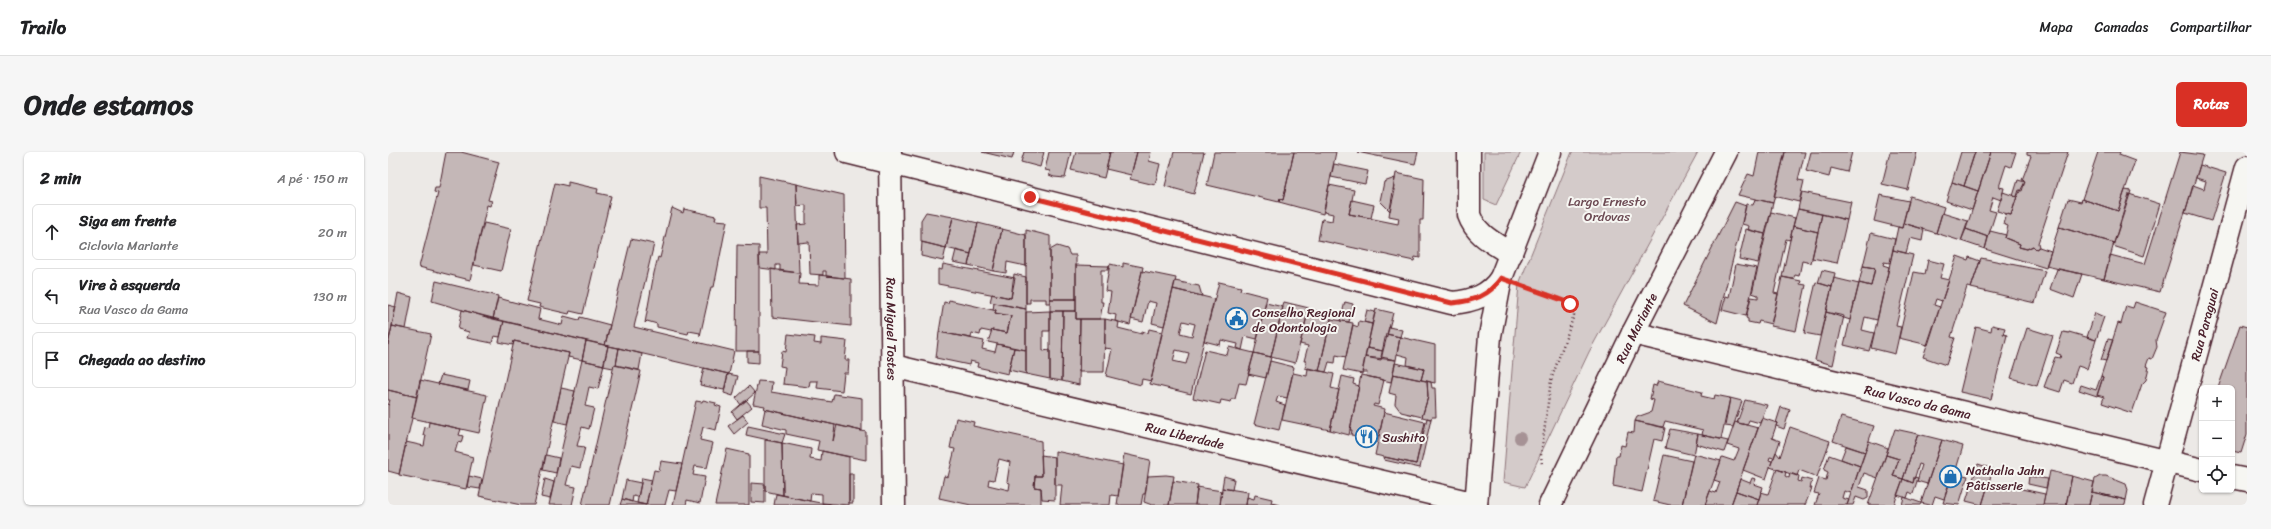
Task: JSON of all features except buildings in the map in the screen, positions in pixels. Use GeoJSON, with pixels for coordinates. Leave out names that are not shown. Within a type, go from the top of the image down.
{"type":"FeatureCollection","features":[{"type":"Feature","properties":{"kind":"street"},"geometry":{"type":"LineString","coordinates":[[848,152],[890,157],[1452,303],[1468,302],[1483,296],[1495,286],[1501,278]]}},
{"type":"Feature","properties":{"kind":"street"},"geometry":{"type":"LineString","coordinates":[[1469,152],[1469,215],[1472,225],[1479,233],[1511,254]]}},
{"type":"Feature","properties":{"kind":"street"},"geometry":{"type":"LineString","coordinates":[[1476,505],[1490,336],[1501,278],[1550,152]]}},
{"type":"Feature","properties":{"kind":"street","name":"Rua Mariante"},"geometry":{"type":"LineString","coordinates":[[1550,505],[1633,334],[1726,152]]}},
{"type":"Feature","properties":{"kind":"street","name":"Rua Miguel Tostes"},"geometry":{"type":"LineString","coordinates":[[890,157],[894,505]]}},
{"type":"Feature","properties":{"kind":"street","name":"Rua Paraguai"},"geometry":{"type":"LineString","coordinates":[[2155,505],[2247,167]]}},
{"type":"Feature","properties":{"kind":"street","name":"Rua Vasco da Gama"},"geometry":{"type":"LineString","coordinates":[[1633,334],[2199,469]]}},
{"type":"Feature","properties":{"kind":"street","name":"Rua Liberdade"},"geometry":{"type":"LineString","coordinates":[[893,366],[1476,505]]}},
{"type":"Feature","properties":{"kind":"street"},"geometry":{"type":"LineString","coordinates":[[2235,478],[2247,480]]}},
{"type":"Feature","properties":{"kind":"path"},"geometry":{"type":"LineString","coordinates":[[1501,278],[1565,301],[1570,304],[1574,315],[1551,380],[1540,455],[1542,469]]}},
{"type":"Feature","properties":{"kind":"green space"},"geometry":{"type":"Polygon","coordinates":[[[1484,152],[1521,152],[1496,205],[1484,200],[1484,152]]]}},
{"type":"Feature","properties":{"kind":"green space","name":"Largo Ernesto Ordovas"},"geometry":{"type":"Polygon","coordinates":[[[1572,152],[1698,152],[1589,352],[1525,487],[1503,482],[1519,284],[1572,152]]]}},
{"type":"Feature","properties":{"kind":"place","name":"Conselho Regional de Odontologia"},"geometry":{"type":"Point","coordinates":[1236,319]}},
{"type":"Feature","properties":{"kind":"place","name":"Sushito"},"geometry":{"type":"Point","coordinates":[1366,437]}},
{"type":"Feature","properties":{"kind":"place","name":"Nathalia Jahn Pâtisserie"},"geometry":{"type":"Point","coordinates":[1951,477]}},
{"type":"Feature","properties":{"kind":"route"},"geometry":{"type":"LineString","coordinates":[[1030,197],[1452,303],[1468,302],[1483,296],[1495,286],[1501,278],[1570,304]]}}]}
